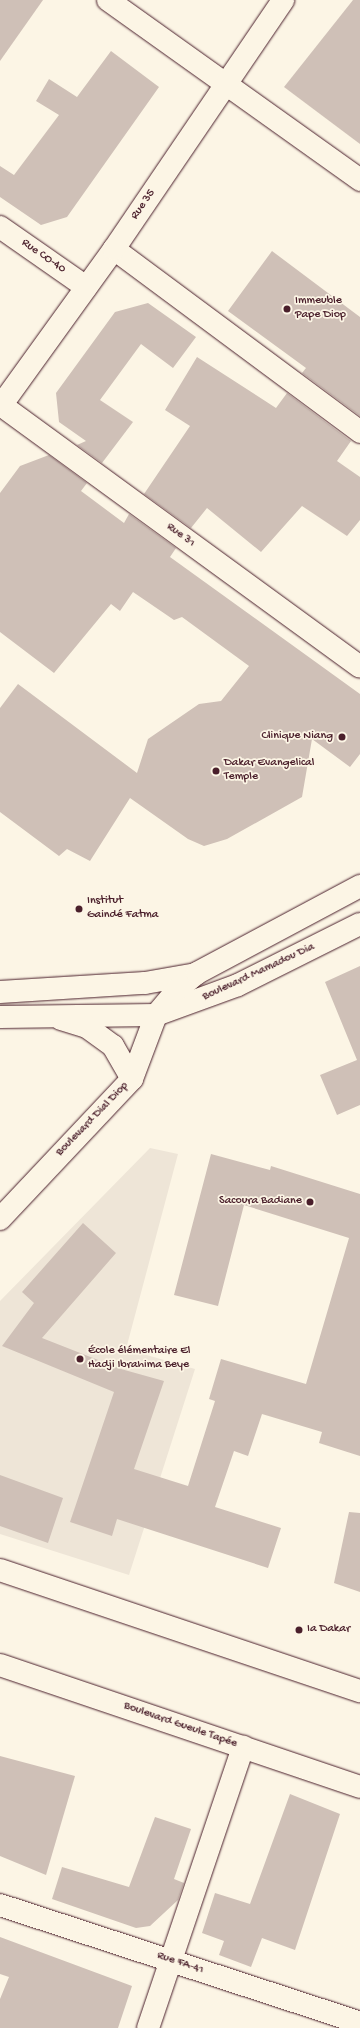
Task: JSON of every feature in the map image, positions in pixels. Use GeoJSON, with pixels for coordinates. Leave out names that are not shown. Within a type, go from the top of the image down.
{"type":"FeatureCollection","features":[{"type":"Feature","properties":{"kind":"street"},"geometry":{"type":"LineString","coordinates":[[108,0],[360,180]]}},
{"type":"Feature","properties":{"kind":"street","name":"Rue 35"},"geometry":{"type":"LineString","coordinates":[[0,406],[114,249],[283,0]]}},
{"type":"Feature","properties":{"kind":"street","name":"Rue CO-40"},"geometry":{"type":"LineString","coordinates":[[0,227],[86,288]]}},
{"type":"Feature","properties":{"kind":"street"},"geometry":{"type":"LineString","coordinates":[[114,249],[360,432]]}},
{"type":"Feature","properties":{"kind":"street","name":"Rue 31"},"geometry":{"type":"LineString","coordinates":[[0,406],[360,667]]}},
{"type":"Feature","properties":{"kind":"street"},"geometry":{"type":"LineString","coordinates":[[0,992],[145,983],[197,973],[360,886]]}},
{"type":"Feature","properties":{"kind":"street","name":"Boulevard Mamadou Dia"},"geometry":{"type":"LineString","coordinates":[[156,1015],[238,985],[360,924]]}},
{"type":"Feature","properties":{"kind":"street","name":"Boulevard Dial Diop"},"geometry":{"type":"LineString","coordinates":[[0,1219],[132,1079],[156,1015],[197,973]]}},
{"type":"Feature","properties":{"kind":"street"},"geometry":{"type":"LineString","coordinates":[[45,1014],[86,1027],[113,1046],[132,1079]]}},
{"type":"Feature","properties":{"kind":"street"},"geometry":{"type":"LineString","coordinates":[[0,1017],[45,1014],[156,1015]]}},
{"type":"Feature","properties":{"kind":"street"},"geometry":{"type":"LineString","coordinates":[[0,1570],[360,1691]]}},
{"type":"Feature","properties":{"kind":"street","name":"Boulevard Gueule Tapée"},"geometry":{"type":"LineString","coordinates":[[0,1665],[360,1787]]}},
{"type":"Feature","properties":{"kind":"street"},"geometry":{"type":"LineString","coordinates":[[148,2028],[169,1960],[243,1747]]}},
{"type":"Feature","properties":{"kind":"street","name":"Rue FA-41"},"geometry":{"type":"LineString","coordinates":[[0,1905],[360,2023]]}},
{"type":"Feature","properties":{"kind":"shaded area","name":"École élémentaire El Hadji Ibrahima Beye"},"geometry":{"type":"Polygon","coordinates":[[[150,1148],[178,1154],[126,1349],[195,1369],[129,1575],[0,1534],[0,1301],[150,1148]]]}},
{"type":"Feature","properties":{"kind":"building"},"geometry":{"type":"Polygon","coordinates":[[[0,0],[43,0],[0,61],[0,0]]]}},
{"type":"Feature","properties":{"kind":"building"},"geometry":{"type":"Polygon","coordinates":[[[353,0],[360,0],[360,144],[284,87],[353,0]]]}},
{"type":"Feature","properties":{"kind":"building"},"geometry":{"type":"Polygon","coordinates":[[[111,51],[159,87],[67,217],[41,225],[0,197],[0,166],[14,175],[59,115],[36,101],[49,79],[77,97],[111,51]]]}},
{"type":"Feature","properties":{"kind":"building","name":"Immeuble Pape Diop"},"geometry":{"type":"Polygon","coordinates":[[[272,251],[360,317],[360,416],[302,373],[306,368],[228,311],[272,251]]]}},
{"type":"Feature","properties":{"kind":"building"},"geometry":{"type":"Polygon","coordinates":[[[148,303],[196,337],[173,368],[141,344],[100,400],[133,422],[102,463],[77,445],[86,441],[59,422],[56,393],[115,312],[148,303]]]}},
{"type":"Feature","properties":{"kind":"building"},"geometry":{"type":"Polygon","coordinates":[[[197,357],[276,408],[287,393],[351,441],[337,461],[360,477],[360,520],[347,536],[302,506],[261,552],[207,508],[191,528],[144,494],[190,426],[165,410],[197,357]]]}},
{"type":"Feature","properties":{"kind":"building"},"geometry":{"type":"Polygon","coordinates":[[[49,455],[87,483],[81,491],[124,523],[129,514],[176,548],[170,557],[360,694],[360,754],[350,767],[312,739],[302,797],[227,839],[204,846],[188,839],[130,798],[90,861],[67,849],[59,856],[0,812],[0,708],[18,684],[137,773],[148,739],[199,704],[221,701],[249,666],[182,617],[174,620],[133,592],[120,611],[111,604],[54,673],[0,632],[0,493],[20,466],[49,455]]]}},
{"type":"Feature","properties":{"kind":"building"},"geometry":{"type":"Polygon","coordinates":[[[360,966],[360,1105],[337,1115],[320,1075],[357,1060],[325,982],[360,966]]]}},
{"type":"Feature","properties":{"kind":"building"},"geometry":{"type":"Polygon","coordinates":[[[211,1154],[270,1170],[271,1166],[360,1194],[360,1456],[319,1443],[322,1432],[262,1414],[248,1456],[234,1451],[215,1507],[281,1528],[268,1568],[117,1519],[112,1536],[70,1522],[114,1392],[2,1346],[34,1303],[22,1292],[83,1223],[116,1253],[42,1338],[121,1369],[164,1381],[134,1469],[188,1486],[215,1401],[209,1399],[221,1359],[306,1384],[349,1238],[244,1205],[218,1306],[174,1295],[211,1154]]]}},
{"type":"Feature","properties":{"kind":"building"},"geometry":{"type":"Polygon","coordinates":[[[0,1475],[63,1498],[48,1543],[0,1526],[0,1475]]]}},
{"type":"Feature","properties":{"kind":"building"},"geometry":{"type":"Polygon","coordinates":[[[349,1512],[360,1513],[360,1592],[334,1583],[349,1512]]]}},
{"type":"Feature","properties":{"kind":"building"},"geometry":{"type":"Polygon","coordinates":[[[0,1756],[75,1776],[46,1875],[0,1856],[0,1756]]]}},
{"type":"Feature","properties":{"kind":"building"},"geometry":{"type":"Polygon","coordinates":[[[290,1794],[340,1814],[295,1950],[262,1938],[251,1967],[219,1955],[224,1941],[202,1933],[215,1893],[250,1904],[290,1794]]]}},
{"type":"Feature","properties":{"kind":"building"},"geometry":{"type":"Polygon","coordinates":[[[155,1817],[191,1829],[174,1879],[184,1883],[178,1900],[150,1926],[136,1928],[52,1899],[62,1867],[129,1887],[155,1817]]]}},
{"type":"Feature","properties":{"kind":"building"},"geometry":{"type":"Polygon","coordinates":[[[0,1937],[132,1986],[118,2028],[0,2028],[0,1999],[9,1977],[0,1974],[0,1937]]]}},
{"type":"Feature","properties":{"kind":"place","name":"Immeuble Pape Diop"},"geometry":{"type":"Point","coordinates":[287,309]}},
{"type":"Feature","properties":{"kind":"place","name":"Clinique Niang"},"geometry":{"type":"Point","coordinates":[342,737]}},
{"type":"Feature","properties":{"kind":"place","name":"Dakar Evangelical Temple"},"geometry":{"type":"Point","coordinates":[216,771]}},
{"type":"Feature","properties":{"kind":"place","name":"Institut Gaindé Fatma"},"geometry":{"type":"Point","coordinates":[79,909]}},
{"type":"Feature","properties":{"kind":"place","name":"Sacoura Badiane"},"geometry":{"type":"Point","coordinates":[310,1202]}},
{"type":"Feature","properties":{"kind":"place","name":"École élémentaire El Hadji Ibrahima Beye"},"geometry":{"type":"Point","coordinates":[80,1359]}},
{"type":"Feature","properties":{"kind":"place","name":"Ia Dakar"},"geometry":{"type":"Point","coordinates":[299,1630]}}]}
